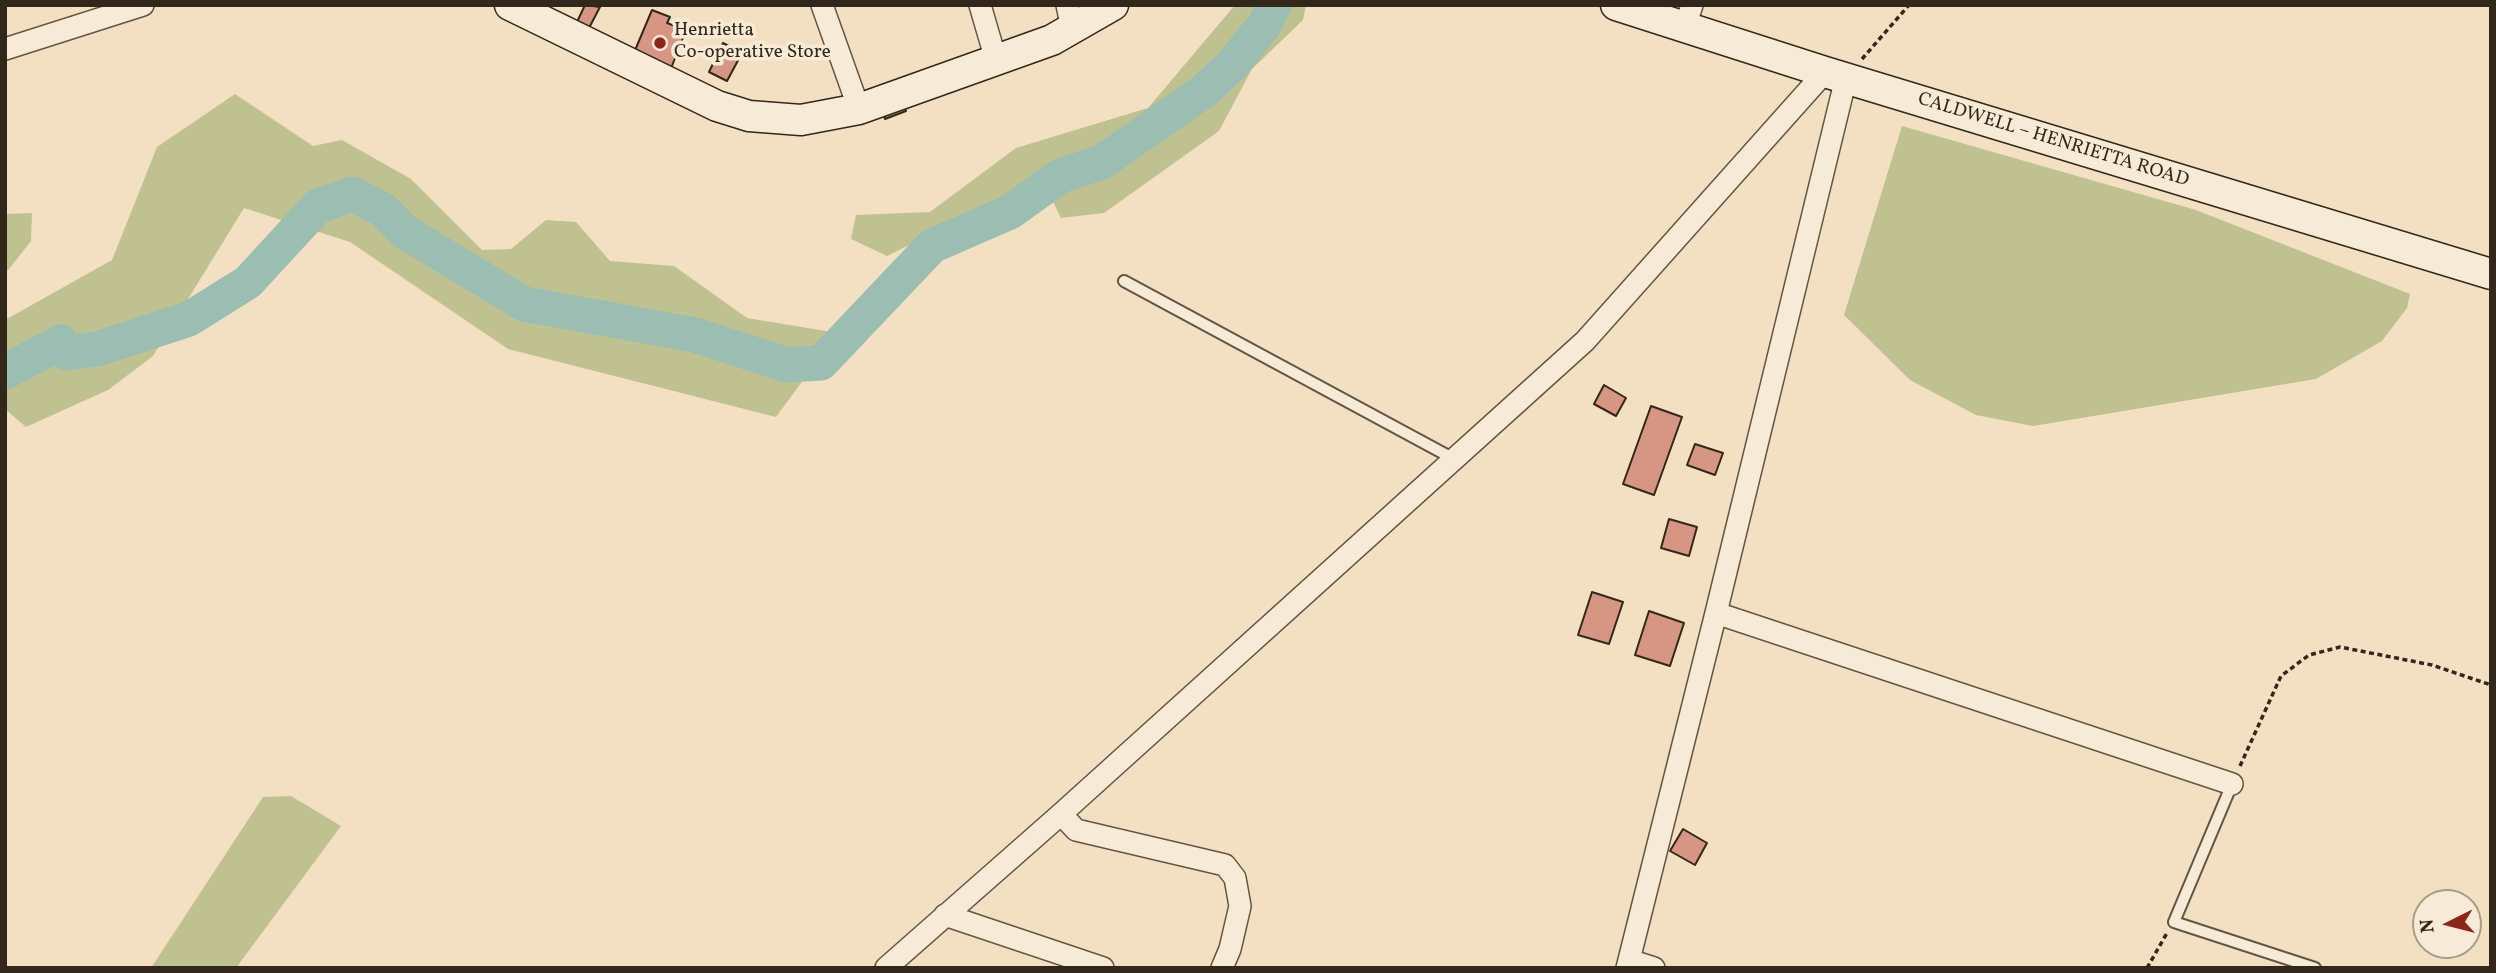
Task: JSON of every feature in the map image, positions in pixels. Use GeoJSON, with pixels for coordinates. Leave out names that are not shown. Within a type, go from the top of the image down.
{"type":"FeatureCollection","features":[{"type":"Feature","properties":{"kind":"main road"},"geometry":{"type":"LineString","coordinates":[[510,5],[717,106],[749,116],[801,120],[859,109],[1052,40],[1069,17],[1113,5]]}},
{"type":"Feature","properties":{"kind":"main road","name":"CALDWELL – HENRIETTA ROAD"},"geometry":{"type":"LineString","coordinates":[[1616,5],[1688,16],[1835,75],[2491,274]]}},
{"type":"Feature","properties":{"kind":"street"},"geometry":{"type":"LineString","coordinates":[[5,49],[143,5]]}},
{"type":"Feature","properties":{"kind":"street"},"geometry":{"type":"LineString","coordinates":[[822,5],[859,109]]}},
{"type":"Feature","properties":{"kind":"street"},"geometry":{"type":"LineString","coordinates":[[980,5],[996,60]]}},
{"type":"Feature","properties":{"kind":"street"},"geometry":{"type":"LineString","coordinates":[[886,968],[1061,814],[1585,341],[1835,75]]}},
{"type":"Feature","properties":{"kind":"street"},"geometry":{"type":"LineString","coordinates":[[1654,968],[1628,964],[1716,613],[1835,75]]}},
{"type":"Feature","properties":{"kind":"street"},"geometry":{"type":"LineString","coordinates":[[1716,613],[2232,784]]}},
{"type":"Feature","properties":{"kind":"street"},"geometry":{"type":"LineString","coordinates":[[1061,814],[1076,830],[1225,865],[1235,878],[1240,906],[1230,950],[1222,968]]}},
{"type":"Feature","properties":{"kind":"street"},"geometry":{"type":"LineString","coordinates":[[945,915],[1038,958],[1103,968]]}},
{"type":"Feature","properties":{"kind":"lane"},"geometry":{"type":"LineString","coordinates":[[1124,281],[1454,459]]}},
{"type":"Feature","properties":{"kind":"lane"},"geometry":{"type":"LineString","coordinates":[[2232,784],[2174,922],[2315,968]]}},
{"type":"Feature","properties":{"kind":"path"},"geometry":{"type":"LineString","coordinates":[[1835,75],[1909,5]]}},
{"type":"Feature","properties":{"kind":"path"},"geometry":{"type":"LineString","coordinates":[[2232,784],[2281,676],[2309,655],[2340,647],[2432,665],[2491,685]]}},
{"type":"Feature","properties":{"kind":"path"},"geometry":{"type":"LineString","coordinates":[[2147,968],[2174,922]]}},
{"type":"Feature","properties":{"kind":"green space"},"geometry":{"type":"Polygon","coordinates":[[[1235,5],[1306,5],[1303,20],[1252,69],[1219,131],[1104,213],[1061,218],[1042,179],[887,256],[851,239],[856,215],[930,212],[1016,148],[1148,108],[1235,5]]]}},
{"type":"Feature","properties":{"kind":"green space"},"geometry":{"type":"Polygon","coordinates":[[[235,94],[313,146],[342,140],[411,179],[482,250],[511,249],[546,220],[576,222],[610,261],[674,266],[747,318],[838,333],[776,417],[508,349],[350,242],[244,208],[153,356],[108,390],[26,427],[5,409],[5,320],[112,260],[157,147],[235,94]]]}},
{"type":"Feature","properties":{"kind":"green space"},"geometry":{"type":"Polygon","coordinates":[[[1902,126],[2196,210],[2410,294],[2407,308],[2382,341],[2316,379],[2033,426],[1976,415],[1910,380],[1844,315],[1902,126]]]}},
{"type":"Feature","properties":{"kind":"green space"},"geometry":{"type":"Polygon","coordinates":[[[32,213],[31,241],[5,274],[5,214],[32,213]]]}},
{"type":"Feature","properties":{"kind":"green space"},"geometry":{"type":"Polygon","coordinates":[[[291,796],[341,826],[236,968],[151,968],[263,797],[291,796]]]}},
{"type":"Feature","properties":{"kind":"building"},"geometry":{"type":"Polygon","coordinates":[[[585,5],[600,7],[589,28],[577,22],[585,5]]]}},
{"type":"Feature","properties":{"kind":"building","name":"Henrietta Co-operative Store"},"geometry":{"type":"Polygon","coordinates":[[[652,10],[670,17],[667,23],[686,30],[670,71],[633,55],[652,10]]]}},
{"type":"Feature","properties":{"kind":"building"},"geometry":{"type":"Polygon","coordinates":[[[723,43],[742,53],[727,81],[709,72],[723,43]]]}},
{"type":"Feature","properties":{"kind":"building"},"geometry":{"type":"Polygon","coordinates":[[[902,100],[906,111],[885,119],[881,108],[902,100]]]}},
{"type":"Feature","properties":{"kind":"building"},"geometry":{"type":"Polygon","coordinates":[[[1604,385],[1626,398],[1616,416],[1594,404],[1604,385]]]}},
{"type":"Feature","properties":{"kind":"building"},"geometry":{"type":"Polygon","coordinates":[[[1651,406],[1682,417],[1654,495],[1623,484],[1651,406]]]}},
{"type":"Feature","properties":{"kind":"building"},"geometry":{"type":"Polygon","coordinates":[[[1695,444],[1723,453],[1715,475],[1687,465],[1695,444]]]}},
{"type":"Feature","properties":{"kind":"building"},"geometry":{"type":"Polygon","coordinates":[[[1669,519],[1697,527],[1689,556],[1661,548],[1669,519]]]}},
{"type":"Feature","properties":{"kind":"building"},"geometry":{"type":"Polygon","coordinates":[[[1592,592],[1623,602],[1609,644],[1578,635],[1592,592]]]}},
{"type":"Feature","properties":{"kind":"building"},"geometry":{"type":"Polygon","coordinates":[[[1649,611],[1684,623],[1670,666],[1635,655],[1649,611]]]}},
{"type":"Feature","properties":{"kind":"building"},"geometry":{"type":"Polygon","coordinates":[[[1683,829],[1707,843],[1695,865],[1670,851],[1683,829]]]}},
{"type":"Feature","properties":{"kind":"waterway"},"geometry":{"type":"LineString","coordinates":[[5,372],[61,342],[66,353],[97,349],[189,319],[248,282],[318,206],[352,194],[382,209],[405,232],[524,304],[695,335],[787,365],[821,363],[932,246],[1010,212],[1060,176],[1102,162],[1204,91],[1232,65],[1265,24],[1274,5]]}},
{"type":"Feature","properties":{"kind":"place","name":"Henrietta Co-operative Store"},"geometry":{"type":"Point","coordinates":[660,43]}}]}
